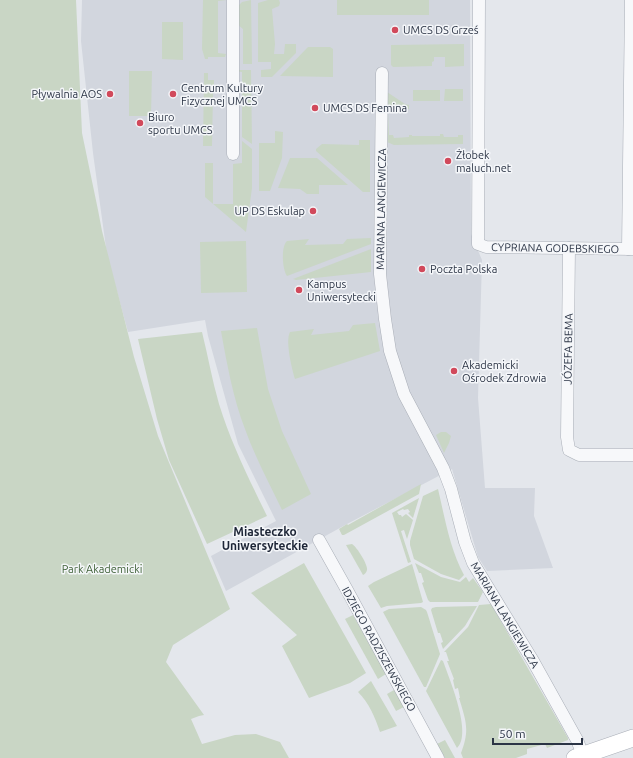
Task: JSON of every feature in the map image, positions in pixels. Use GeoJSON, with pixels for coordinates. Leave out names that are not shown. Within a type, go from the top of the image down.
{"type":"FeatureCollection","features":[{"type":"Feature","properties":{"kind":"main road"},"geometry":{"type":"LineString","coordinates":[[579,757],[633,738]]}},
{"type":"Feature","properties":{"kind":"street"},"geometry":{"type":"LineString","coordinates":[[233,0],[233,154]]}},
{"type":"Feature","properties":{"kind":"street","name":"CYPRIANA GODEBSKIEGO"},"geometry":{"type":"LineString","coordinates":[[479,0],[478,244],[486,247],[630,249]]}},
{"type":"Feature","properties":{"kind":"street"},"geometry":{"type":"LineString","coordinates":[[630,249],[631,0]]}},
{"type":"Feature","properties":{"kind":"street","name":"MARIANA LANGIEWICZA"},"geometry":{"type":"LineString","coordinates":[[382,73],[380,274],[390,351],[404,394],[443,468],[451,489],[465,542],[473,563],[533,661],[577,740],[579,757]]}},
{"type":"Feature","properties":{"kind":"street","name":"JÓZEFA BEMA"},"geometry":{"type":"LineString","coordinates":[[569,248],[567,437],[569,450],[579,455],[633,455]]}},
{"type":"Feature","properties":{"kind":"street","name":"IDZIEGO RADZISZEWSKIEGO"},"geometry":{"type":"LineString","coordinates":[[319,540],[438,758]]}},
{"type":"Feature","properties":{"kind":"shaded area","name":"Kampus Uniwersytecki"},"geometry":{"type":"Polygon","coordinates":[[[82,0],[470,0],[471,234],[482,260],[478,398],[485,488],[535,488],[534,516],[553,568],[487,571],[478,557],[452,469],[347,524],[226,591],[211,556],[276,521],[238,444],[208,336],[205,320],[128,332],[107,255],[93,153],[81,41],[82,0]]]}},
{"type":"Feature","properties":{"kind":"green space","name":"Park Akademicki"},"geometry":{"type":"Polygon","coordinates":[[[0,0],[76,0],[82,133],[102,231],[134,357],[158,436],[230,609],[173,645],[166,662],[204,715],[191,719],[202,744],[235,735],[256,734],[280,742],[289,758],[0,758],[0,0]]]}},
{"type":"Feature","properties":{"kind":"green space"},"geometry":{"type":"Polygon","coordinates":[[[203,0],[227,0],[218,1],[218,53],[226,54],[225,57],[208,57],[208,59],[205,59],[202,49],[203,0]]]}},
{"type":"Feature","properties":{"kind":"green space"},"geometry":{"type":"Polygon","coordinates":[[[251,0],[252,64],[243,64],[243,29],[237,24],[238,6],[242,2],[251,0]]]}},
{"type":"Feature","properties":{"kind":"green space"},"geometry":{"type":"Polygon","coordinates":[[[268,0],[279,0],[280,3],[279,6],[272,9],[275,44],[274,54],[284,54],[285,44],[296,44],[296,53],[272,77],[261,77],[261,70],[271,69],[271,62],[258,62],[258,3],[268,0]]]}},
{"type":"Feature","properties":{"kind":"green space"},"geometry":{"type":"Polygon","coordinates":[[[337,0],[429,0],[429,15],[337,15],[337,0]]]}},
{"type":"Feature","properties":{"kind":"green space"},"geometry":{"type":"Polygon","coordinates":[[[162,22],[183,22],[183,60],[162,59],[162,22]]]}},
{"type":"Feature","properties":{"kind":"green space"},"geometry":{"type":"Polygon","coordinates":[[[464,44],[464,66],[445,67],[445,57],[434,57],[432,66],[393,67],[391,65],[391,45],[464,44]]]}},
{"type":"Feature","properties":{"kind":"green space"},"geometry":{"type":"Polygon","coordinates":[[[308,47],[330,47],[333,49],[333,77],[280,76],[308,47]]]}},
{"type":"Feature","properties":{"kind":"green space"},"geometry":{"type":"Polygon","coordinates":[[[234,70],[251,70],[252,144],[242,137],[242,72],[234,70]]]}},
{"type":"Feature","properties":{"kind":"green space"},"geometry":{"type":"Polygon","coordinates":[[[129,71],[152,71],[151,116],[129,116],[129,71]]]}},
{"type":"Feature","properties":{"kind":"green space"},"geometry":{"type":"Polygon","coordinates":[[[204,73],[208,73],[208,80],[214,80],[214,86],[220,86],[222,88],[220,93],[213,93],[212,146],[203,146],[204,73]]]}},
{"type":"Feature","properties":{"kind":"green space"},"geometry":{"type":"Polygon","coordinates":[[[445,89],[463,89],[463,101],[444,101],[445,89]]]}},
{"type":"Feature","properties":{"kind":"green space"},"geometry":{"type":"Polygon","coordinates":[[[413,90],[440,90],[440,101],[413,101],[413,90]]]}},
{"type":"Feature","properties":{"kind":"green space"},"geometry":{"type":"Polygon","coordinates":[[[387,92],[409,105],[409,109],[393,109],[393,111],[388,112],[389,135],[393,135],[394,138],[409,137],[409,135],[440,136],[440,134],[443,134],[444,137],[458,137],[458,135],[463,135],[463,144],[394,145],[387,142],[387,92]]]}},
{"type":"Feature","properties":{"kind":"green space"},"geometry":{"type":"Polygon","coordinates":[[[275,131],[283,132],[282,158],[270,191],[259,191],[259,143],[275,143],[275,131]]]}},
{"type":"Feature","properties":{"kind":"green space"},"geometry":{"type":"Polygon","coordinates":[[[359,140],[370,140],[370,192],[363,192],[316,151],[316,149],[322,144],[359,145],[359,140]]]}},
{"type":"Feature","properties":{"kind":"green space"},"geometry":{"type":"Polygon","coordinates":[[[242,141],[252,149],[252,188],[246,232],[213,204],[233,204],[233,164],[242,163],[242,141]]]}},
{"type":"Feature","properties":{"kind":"green space"},"geometry":{"type":"Polygon","coordinates":[[[290,158],[317,158],[348,185],[319,185],[319,194],[307,194],[300,189],[278,188],[290,158]]]}},
{"type":"Feature","properties":{"kind":"green space"},"geometry":{"type":"Polygon","coordinates":[[[205,163],[213,163],[213,204],[205,197],[205,163]]]}},
{"type":"Feature","properties":{"kind":"green space"},"geometry":{"type":"Polygon","coordinates":[[[371,238],[371,244],[287,276],[285,273],[283,252],[287,241],[309,239],[305,245],[343,244],[347,239],[371,238]]]}},
{"type":"Feature","properties":{"kind":"green space"},"geometry":{"type":"Polygon","coordinates":[[[246,241],[247,292],[201,293],[200,242],[246,241]]]}},
{"type":"Feature","properties":{"kind":"green space"},"geometry":{"type":"Polygon","coordinates":[[[371,249],[371,272],[296,280],[293,279],[371,249]]]}},
{"type":"Feature","properties":{"kind":"green space"},"geometry":{"type":"Polygon","coordinates":[[[375,323],[380,351],[295,379],[288,342],[290,332],[314,329],[311,335],[349,331],[353,325],[375,323]]]}},
{"type":"Feature","properties":{"kind":"green space"},"geometry":{"type":"Polygon","coordinates":[[[257,328],[268,389],[282,431],[311,494],[282,510],[258,460],[241,417],[231,381],[221,331],[257,328]]]}},
{"type":"Feature","properties":{"kind":"green space"},"geometry":{"type":"Polygon","coordinates":[[[202,332],[214,386],[229,433],[267,516],[207,544],[169,460],[157,419],[138,339],[202,332]]]}},
{"type":"Feature","properties":{"kind":"green space"},"geometry":{"type":"Polygon","coordinates":[[[441,432],[446,432],[451,436],[444,453],[436,435],[441,432]]]}},
{"type":"Feature","properties":{"kind":"green space"},"geometry":{"type":"Polygon","coordinates":[[[421,484],[419,494],[342,535],[339,529],[421,484]]]}},
{"type":"Feature","properties":{"kind":"green space"},"geometry":{"type":"Polygon","coordinates":[[[438,489],[451,544],[464,575],[459,580],[441,574],[414,559],[410,545],[423,496],[438,489]]]}},
{"type":"Feature","properties":{"kind":"green space"},"geometry":{"type":"Polygon","coordinates":[[[419,498],[413,518],[408,513],[410,512],[408,509],[403,509],[397,512],[402,517],[406,514],[413,520],[407,539],[404,530],[401,531],[411,562],[408,563],[392,513],[419,498]]]}},
{"type":"Feature","properties":{"kind":"green space"},"geometry":{"type":"Polygon","coordinates":[[[352,544],[366,564],[367,570],[363,575],[346,545],[352,544]]]}},
{"type":"Feature","properties":{"kind":"green space"},"geometry":{"type":"Polygon","coordinates":[[[304,563],[366,673],[350,683],[309,698],[282,646],[297,635],[251,593],[304,563]]]}},
{"type":"Feature","properties":{"kind":"green space"},"geometry":{"type":"Polygon","coordinates":[[[415,563],[441,577],[460,582],[466,577],[469,582],[473,578],[483,592],[478,602],[430,602],[422,583],[424,582],[421,573],[419,573],[415,563]]]}},
{"type":"Feature","properties":{"kind":"green space"},"geometry":{"type":"Polygon","coordinates":[[[412,564],[423,602],[381,608],[368,586],[412,564]]]}},
{"type":"Feature","properties":{"kind":"green space"},"geometry":{"type":"Polygon","coordinates":[[[491,604],[568,740],[547,748],[545,744],[527,749],[527,754],[516,758],[463,758],[461,753],[466,732],[465,719],[459,698],[458,688],[455,689],[454,679],[447,661],[449,661],[446,652],[444,652],[468,627],[479,605],[491,604]]]}},
{"type":"Feature","properties":{"kind":"green space"},"geometry":{"type":"Polygon","coordinates":[[[477,606],[465,626],[443,649],[441,643],[443,642],[440,633],[438,633],[431,610],[432,608],[477,606]]]}},
{"type":"Feature","properties":{"kind":"green space"},"geometry":{"type":"Polygon","coordinates":[[[421,607],[427,612],[440,654],[426,687],[424,687],[383,612],[389,609],[421,607]]]}},
{"type":"Feature","properties":{"kind":"green space"},"geometry":{"type":"Polygon","coordinates":[[[353,615],[386,674],[378,679],[345,619],[353,615]]]}},
{"type":"Feature","properties":{"kind":"green space"},"geometry":{"type":"Polygon","coordinates":[[[441,660],[443,661],[454,692],[461,719],[461,741],[457,748],[426,691],[441,660]]]}},
{"type":"Feature","properties":{"kind":"green space"},"geometry":{"type":"Polygon","coordinates":[[[371,681],[397,726],[380,732],[371,710],[358,692],[371,681]]]}},
{"type":"Feature","properties":{"kind":"green space"},"geometry":{"type":"Polygon","coordinates":[[[394,690],[404,707],[396,711],[387,694],[394,690]]]}},
{"type":"Feature","properties":{"kind":"green space"},"geometry":{"type":"Polygon","coordinates":[[[445,740],[455,758],[445,758],[437,744],[445,740]]]}},
{"type":"Feature","properties":{"kind":"place","name":"UMCS DS Grześ"},"geometry":{"type":"Point","coordinates":[395,30]}},
{"type":"Feature","properties":{"kind":"place","name":"Pływalnia AOS"},"geometry":{"type":"Point","coordinates":[110,94]}},
{"type":"Feature","properties":{"kind":"place","name":"Centrum Kultury Fizycznej UMCS"},"geometry":{"type":"Point","coordinates":[173,94]}},
{"type":"Feature","properties":{"kind":"place","name":"UMCS DS Femina"},"geometry":{"type":"Point","coordinates":[315,108]}},
{"type":"Feature","properties":{"kind":"place","name":"Biuro sportu UMCS"},"geometry":{"type":"Point","coordinates":[140,123]}},
{"type":"Feature","properties":{"kind":"place","name":"Żłobek maluch.net"},"geometry":{"type":"Point","coordinates":[448,161]}},
{"type":"Feature","properties":{"kind":"place","name":"UP DS Eskulap"},"geometry":{"type":"Point","coordinates":[313,211]}},
{"type":"Feature","properties":{"kind":"place","name":"Poczta Polska"},"geometry":{"type":"Point","coordinates":[422,269]}},
{"type":"Feature","properties":{"kind":"place","name":"Kampus Uniwersytecki"},"geometry":{"type":"Point","coordinates":[299,290]}},
{"type":"Feature","properties":{"kind":"place","name":"Akademicki Ośrodek Zdrowia"},"geometry":{"type":"Point","coordinates":[454,371]}},
{"type":"Feature","properties":{"kind":"district","name":"Miasteczko Uniwersyteckie"},"geometry":{"type":"Point","coordinates":[265,539]}}]}
